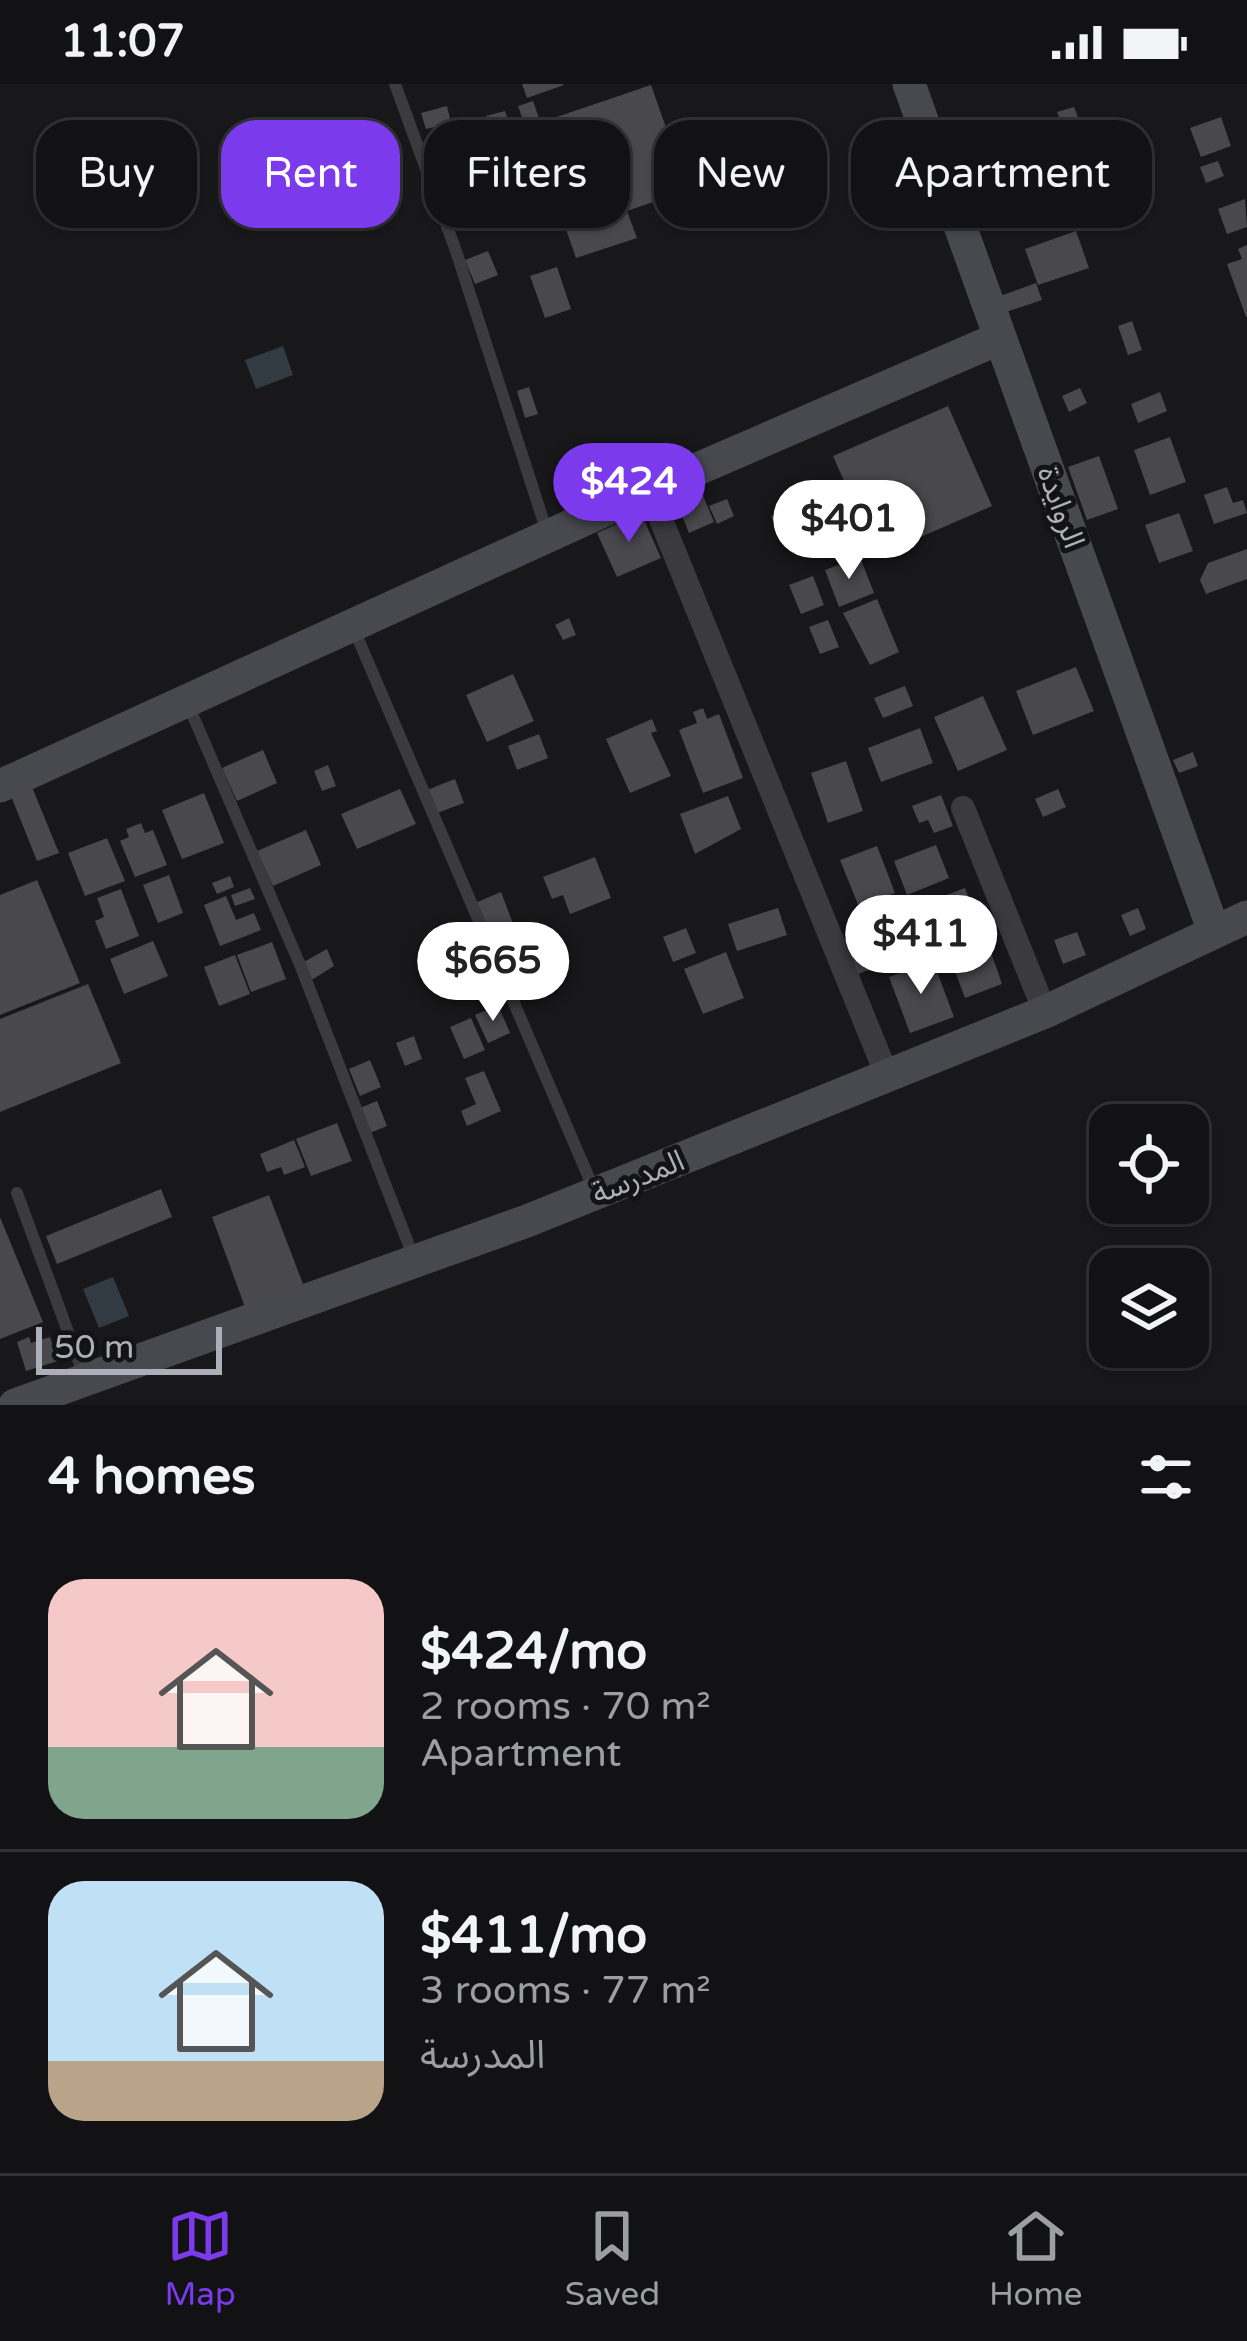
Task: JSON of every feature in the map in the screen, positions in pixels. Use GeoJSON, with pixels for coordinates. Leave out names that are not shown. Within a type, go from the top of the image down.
{"type":"FeatureCollection","features":[{"type":"Feature","properties":{"kind":"street","name":"الروايدة"},"geometry":{"type":"LineString","coordinates":[[909,84],[1214,929]]}},
{"type":"Feature","properties":{"kind":"street"},"geometry":{"type":"LineString","coordinates":[[0,786],[649,490],[1000,338]]}},
{"type":"Feature","properties":{"kind":"street"},"geometry":{"type":"LineString","coordinates":[[649,490],[888,1078]]}},
{"type":"Feature","properties":{"kind":"street"},"geometry":{"type":"LineString","coordinates":[[963,808],[1045,1012]]}},
{"type":"Feature","properties":{"kind":"street","name":"المدرسة"},"geometry":{"type":"LineString","coordinates":[[15,1405],[415,1262],[888,1078],[1045,1012],[1247,917]]}},
{"type":"Feature","properties":{"kind":"lane"},"geometry":{"type":"LineString","coordinates":[[395,84],[456,250],[548,536]]}},
{"type":"Feature","properties":{"kind":"lane"},"geometry":{"type":"LineString","coordinates":[[353,627],[595,1194]]}},
{"type":"Feature","properties":{"kind":"lane"},"geometry":{"type":"LineString","coordinates":[[187,701],[301,967],[415,1262]]}},
{"type":"Feature","properties":{"kind":"lane"},"geometry":{"type":"LineString","coordinates":[[17,1193],[85,1379]]}},
{"type":"Feature","properties":{"kind":"shaded area"},"geometry":{"type":"Polygon","coordinates":[[[283,346],[293,375],[256,389],[245,360],[283,346]]]}},
{"type":"Feature","properties":{"kind":"shaded area"},"geometry":{"type":"Polygon","coordinates":[[[113,1277],[129,1316],[99,1328],[83,1289],[113,1277]]]}},
{"type":"Feature","properties":{"kind":"building"},"geometry":{"type":"Polygon","coordinates":[[[522,84],[563,84],[564,85],[527,98],[522,84]]]}},
{"type":"Feature","properties":{"kind":"building"},"geometry":{"type":"Polygon","coordinates":[[[651,85],[663,120],[654,120],[654,202],[630,210],[630,120],[548,120],[651,85]]]}},
{"type":"Feature","properties":{"kind":"building"},"geometry":{"type":"Polygon","coordinates":[[[533,101],[539,118],[523,120],[518,106],[533,101]]]}},
{"type":"Feature","properties":{"kind":"building"},"geometry":{"type":"Polygon","coordinates":[[[447,106],[450,120],[424,123],[421,113],[447,106]]]}},
{"type":"Feature","properties":{"kind":"building"},"geometry":{"type":"Polygon","coordinates":[[[1074,107],[1079,120],[1060,120],[1057,112],[1074,107]]]}},
{"type":"Feature","properties":{"kind":"building"},"geometry":{"type":"Polygon","coordinates":[[[505,111],[508,120],[487,120],[486,116],[505,111]]]}},
{"type":"Feature","properties":{"kind":"building"},"geometry":{"type":"Polygon","coordinates":[[[1221,117],[1231,146],[1201,157],[1190,128],[1221,117]]]}},
{"type":"Feature","properties":{"kind":"building"},"geometry":{"type":"Polygon","coordinates":[[[1218,161],[1224,176],[1206,183],[1200,167],[1218,161]]]}},
{"type":"Feature","properties":{"kind":"building"},"geometry":{"type":"Polygon","coordinates":[[[1245,199],[1247,227],[1227,234],[1218,209],[1245,199]]]}},
{"type":"Feature","properties":{"kind":"building"},"geometry":{"type":"Polygon","coordinates":[[[630,219],[637,238],[576,258],[566,228],[630,228],[630,219]]]}},
{"type":"Feature","properties":{"kind":"building"},"geometry":{"type":"Polygon","coordinates":[[[1076,231],[1089,268],[1038,285],[1025,249],[1076,231]]]}},
{"type":"Feature","properties":{"kind":"building"},"geometry":{"type":"Polygon","coordinates":[[[1247,245],[1246,317],[1227,264],[1242,259],[1238,249],[1247,245]]]}},
{"type":"Feature","properties":{"kind":"building"},"geometry":{"type":"Polygon","coordinates":[[[488,251],[498,275],[475,284],[465,260],[488,251]]]}},
{"type":"Feature","properties":{"kind":"building"},"geometry":{"type":"Polygon","coordinates":[[[557,267],[571,309],[545,318],[530,276],[557,267]]]}},
{"type":"Feature","properties":{"kind":"building"},"geometry":{"type":"Polygon","coordinates":[[[1036,283],[1042,300],[1006,312],[1000,296],[1036,283]]]}},
{"type":"Feature","properties":{"kind":"building"},"geometry":{"type":"Polygon","coordinates":[[[1132,321],[1142,350],[1128,355],[1118,326],[1132,321]]]}},
{"type":"Feature","properties":{"kind":"building"},"geometry":{"type":"Polygon","coordinates":[[[529,387],[538,414],[525,418],[517,391],[529,387]]]}},
{"type":"Feature","properties":{"kind":"building"},"geometry":{"type":"Polygon","coordinates":[[[1080,388],[1087,403],[1069,412],[1062,396],[1080,388]]]}},
{"type":"Feature","properties":{"kind":"building"},"geometry":{"type":"Polygon","coordinates":[[[1160,392],[1167,411],[1138,423],[1131,404],[1160,392]]]}},
{"type":"Feature","properties":{"kind":"building"},"geometry":{"type":"Polygon","coordinates":[[[948,406],[992,506],[877,556],[833,456],[948,406]]]}},
{"type":"Feature","properties":{"kind":"building"},"geometry":{"type":"Polygon","coordinates":[[[1170,437],[1186,482],[1150,495],[1134,450],[1170,437]]]}},
{"type":"Feature","properties":{"kind":"building"},"geometry":{"type":"Polygon","coordinates":[[[1099,456],[1118,509],[1087,520],[1068,467],[1099,456]]]}},
{"type":"Feature","properties":{"kind":"building"},"geometry":{"type":"Polygon","coordinates":[[[699,486],[714,522],[689,533],[674,496],[699,486]]]}},
{"type":"Feature","properties":{"kind":"building"},"geometry":{"type":"Polygon","coordinates":[[[1227,487],[1233,503],[1243,500],[1247,513],[1214,524],[1204,495],[1227,487]]]}},
{"type":"Feature","properties":{"kind":"building"},"geometry":{"type":"Polygon","coordinates":[[[727,499],[734,516],[717,524],[709,506],[727,499]]]}},
{"type":"Feature","properties":{"kind":"building"},"geometry":{"type":"Polygon","coordinates":[[[811,500],[822,526],[782,542],[771,516],[811,500]]]}},
{"type":"Feature","properties":{"kind":"building"},"geometry":{"type":"Polygon","coordinates":[[[641,513],[661,558],[617,577],[597,533],[641,513]]]}},
{"type":"Feature","properties":{"kind":"building"},"geometry":{"type":"Polygon","coordinates":[[[1179,513],[1193,551],[1159,563],[1145,525],[1179,513]]]}},
{"type":"Feature","properties":{"kind":"building"},"geometry":{"type":"Polygon","coordinates":[[[1247,549],[1247,579],[1206,594],[1200,580],[1208,563],[1247,549]]]}},
{"type":"Feature","properties":{"kind":"building"},"geometry":{"type":"Polygon","coordinates":[[[860,557],[874,593],[839,607],[825,570],[860,557]]]}},
{"type":"Feature","properties":{"kind":"building"},"geometry":{"type":"Polygon","coordinates":[[[813,576],[824,605],[801,614],[789,585],[813,576]]]}},
{"type":"Feature","properties":{"kind":"building"},"geometry":{"type":"Polygon","coordinates":[[[877,599],[899,652],[870,665],[843,613],[877,599]]]}},
{"type":"Feature","properties":{"kind":"building"},"geometry":{"type":"Polygon","coordinates":[[[569,618],[576,635],[563,640],[555,625],[569,618]]]}},
{"type":"Feature","properties":{"kind":"building"},"geometry":{"type":"Polygon","coordinates":[[[828,620],[839,647],[820,654],[809,627],[828,620]]]}},
{"type":"Feature","properties":{"kind":"building"},"geometry":{"type":"Polygon","coordinates":[[[1076,667],[1094,711],[1033,735],[1016,691],[1076,667]]]}},
{"type":"Feature","properties":{"kind":"building"},"geometry":{"type":"Polygon","coordinates":[[[513,674],[534,721],[487,742],[466,695],[513,674]]]}},
{"type":"Feature","properties":{"kind":"building"},"geometry":{"type":"Polygon","coordinates":[[[905,686],[913,706],[883,718],[874,698],[905,686]]]}},
{"type":"Feature","properties":{"kind":"building"},"geometry":{"type":"Polygon","coordinates":[[[983,696],[1007,750],[958,771],[934,717],[983,696]]]}},
{"type":"Feature","properties":{"kind":"building"},"geometry":{"type":"Polygon","coordinates":[[[703,708],[707,719],[719,714],[743,778],[703,793],[679,730],[697,723],[693,712],[703,708]]]}},
{"type":"Feature","properties":{"kind":"building"},"geometry":{"type":"Polygon","coordinates":[[[652,719],[657,731],[651,733],[671,776],[630,793],[606,739],[652,719]]]}},
{"type":"Feature","properties":{"kind":"building"},"geometry":{"type":"Polygon","coordinates":[[[920,728],[933,763],[881,782],[868,748],[920,728]]]}},
{"type":"Feature","properties":{"kind":"building"},"geometry":{"type":"Polygon","coordinates":[[[539,734],[548,758],[517,770],[508,746],[539,734]]]}},
{"type":"Feature","properties":{"kind":"building"},"geometry":{"type":"Polygon","coordinates":[[[263,750],[277,783],[237,801],[222,768],[263,750]]]}},
{"type":"Feature","properties":{"kind":"building"},"geometry":{"type":"Polygon","coordinates":[[[1193,752],[1198,766],[1179,773],[1173,760],[1193,752]]]}},
{"type":"Feature","properties":{"kind":"building"},"geometry":{"type":"Polygon","coordinates":[[[846,761],[863,811],[828,823],[811,773],[846,761]]]}},
{"type":"Feature","properties":{"kind":"building"},"geometry":{"type":"Polygon","coordinates":[[[328,765],[336,786],[322,791],[314,771],[328,765]]]}},
{"type":"Feature","properties":{"kind":"building"},"geometry":{"type":"Polygon","coordinates":[[[455,779],[464,803],[437,813],[427,790],[455,779]]]}},
{"type":"Feature","properties":{"kind":"building"},"geometry":{"type":"Polygon","coordinates":[[[32,787],[59,853],[37,861],[11,796],[32,787]]]}},
{"type":"Feature","properties":{"kind":"building"},"geometry":{"type":"Polygon","coordinates":[[[400,789],[416,824],[357,849],[341,814],[400,789]]]}},
{"type":"Feature","properties":{"kind":"building"},"geometry":{"type":"Polygon","coordinates":[[[1058,789],[1066,807],[1043,817],[1035,799],[1058,789]]]}},
{"type":"Feature","properties":{"kind":"building"},"geometry":{"type":"Polygon","coordinates":[[[204,793],[224,843],[182,859],[162,810],[204,793]]]}},
{"type":"Feature","properties":{"kind":"building"},"geometry":{"type":"Polygon","coordinates":[[[941,795],[953,826],[934,833],[928,820],[919,823],[912,806],[941,795]]]}},
{"type":"Feature","properties":{"kind":"building"},"geometry":{"type":"Polygon","coordinates":[[[728,796],[741,829],[695,854],[680,814],[728,796]]]}},
{"type":"Feature","properties":{"kind":"building"},"geometry":{"type":"Polygon","coordinates":[[[141,823],[145,833],[153,830],[167,865],[135,877],[120,841],[129,837],[126,829],[141,823]]]}},
{"type":"Feature","properties":{"kind":"building"},"geometry":{"type":"Polygon","coordinates":[[[306,830],[321,865],[273,886],[257,851],[306,830]]]}},
{"type":"Feature","properties":{"kind":"building"},"geometry":{"type":"Polygon","coordinates":[[[107,838],[125,881],[85,896],[68,853],[107,838]]]}},
{"type":"Feature","properties":{"kind":"building"},"geometry":{"type":"Polygon","coordinates":[[[936,845],[949,878],[907,895],[894,861],[936,845]]]}},
{"type":"Feature","properties":{"kind":"building"},"geometry":{"type":"Polygon","coordinates":[[[877,846],[895,893],[859,907],[840,860],[877,846]]]}},
{"type":"Feature","properties":{"kind":"building"},"geometry":{"type":"Polygon","coordinates":[[[595,857],[611,898],[570,914],[563,895],[552,899],[543,877],[595,857]]]}},
{"type":"Feature","properties":{"kind":"building"},"geometry":{"type":"Polygon","coordinates":[[[169,875],[183,913],[158,923],[143,885],[169,875]]]}},
{"type":"Feature","properties":{"kind":"building"},"geometry":{"type":"Polygon","coordinates":[[[230,876],[234,887],[217,894],[212,883],[230,876]]]}},
{"type":"Feature","properties":{"kind":"building"},"geometry":{"type":"Polygon","coordinates":[[[37,880],[80,983],[0,1015],[0,895],[37,880]]]}},
{"type":"Feature","properties":{"kind":"building"},"geometry":{"type":"Polygon","coordinates":[[[250,888],[255,899],[235,906],[231,895],[250,888]]]}},
{"type":"Feature","properties":{"kind":"building"},"geometry":{"type":"Polygon","coordinates":[[[965,888],[982,932],[942,947],[925,903],[965,888]]]}},
{"type":"Feature","properties":{"kind":"building"},"geometry":{"type":"Polygon","coordinates":[[[121,889],[139,936],[106,949],[95,921],[104,917],[97,898],[121,889]]]}},
{"type":"Feature","properties":{"kind":"building"},"geometry":{"type":"Polygon","coordinates":[[[501,892],[514,926],[488,936],[475,903],[501,892]]]}},
{"type":"Feature","properties":{"kind":"building"},"geometry":{"type":"Polygon","coordinates":[[[226,896],[236,920],[254,913],[261,930],[220,946],[204,905],[226,896]]]}},
{"type":"Feature","properties":{"kind":"building"},"geometry":{"type":"Polygon","coordinates":[[[778,908],[787,935],[737,951],[728,924],[778,908]]]}},
{"type":"Feature","properties":{"kind":"building"},"geometry":{"type":"Polygon","coordinates":[[[1138,908],[1146,929],[1130,936],[1121,915],[1138,908]]]}},
{"type":"Feature","properties":{"kind":"building"},"geometry":{"type":"Polygon","coordinates":[[[885,923],[899,957],[886,962],[872,928],[885,923]]]}},
{"type":"Feature","properties":{"kind":"building"},"geometry":{"type":"Polygon","coordinates":[[[686,928],[696,953],[673,962],[663,937],[686,928]]]}},
{"type":"Feature","properties":{"kind":"building"},"geometry":{"type":"Polygon","coordinates":[[[869,930],[883,964],[856,975],[842,941],[869,930]]]}},
{"type":"Feature","properties":{"kind":"building"},"geometry":{"type":"Polygon","coordinates":[[[1077,932],[1086,955],[1063,964],[1054,940],[1077,932]]]}},
{"type":"Feature","properties":{"kind":"building"},"geometry":{"type":"Polygon","coordinates":[[[153,941],[168,976],[124,994],[110,959],[153,941]]]}},
{"type":"Feature","properties":{"kind":"building"},"geometry":{"type":"Polygon","coordinates":[[[987,941],[1002,984],[965,998],[949,955],[987,941]]]}},
{"type":"Feature","properties":{"kind":"building"},"geometry":{"type":"Polygon","coordinates":[[[272,942],[286,979],[251,992],[237,955],[272,942]]]}},
{"type":"Feature","properties":{"kind":"building"},"geometry":{"type":"Polygon","coordinates":[[[932,944],[935,954],[909,963],[906,953],[932,944]]]}},
{"type":"Feature","properties":{"kind":"building"},"geometry":{"type":"Polygon","coordinates":[[[327,949],[334,966],[310,981],[302,963],[327,949]]]}},
{"type":"Feature","properties":{"kind":"building"},"geometry":{"type":"Polygon","coordinates":[[[726,952],[744,998],[703,1014],[684,969],[726,952]]]}},
{"type":"Feature","properties":{"kind":"building"},"geometry":{"type":"Polygon","coordinates":[[[235,955],[250,994],[219,1006],[204,967],[235,955]]]}},
{"type":"Feature","properties":{"kind":"building"},"geometry":{"type":"Polygon","coordinates":[[[933,961],[954,1017],[910,1033],[889,977],[933,961]]]}},
{"type":"Feature","properties":{"kind":"building"},"geometry":{"type":"Polygon","coordinates":[[[88,984],[121,1063],[0,1112],[0,1019],[88,984]]]}},
{"type":"Feature","properties":{"kind":"building"},"geometry":{"type":"Polygon","coordinates":[[[498,1005],[510,1033],[488,1043],[475,1015],[498,1005]]]}},
{"type":"Feature","properties":{"kind":"building"},"geometry":{"type":"Polygon","coordinates":[[[471,1018],[485,1050],[464,1059],[450,1027],[471,1018]]]}},
{"type":"Feature","properties":{"kind":"building"},"geometry":{"type":"Polygon","coordinates":[[[414,1036],[422,1059],[405,1066],[396,1043],[414,1036]]]}},
{"type":"Feature","properties":{"kind":"building"},"geometry":{"type":"Polygon","coordinates":[[[370,1060],[381,1087],[360,1096],[349,1069],[370,1060]]]}},
{"type":"Feature","properties":{"kind":"building"},"geometry":{"type":"Polygon","coordinates":[[[484,1071],[501,1111],[467,1126],[461,1111],[476,1104],[465,1078],[484,1071]]]}},
{"type":"Feature","properties":{"kind":"building"},"geometry":{"type":"Polygon","coordinates":[[[377,1101],[387,1126],[370,1133],[360,1108],[377,1101]]]}},
{"type":"Feature","properties":{"kind":"building"},"geometry":{"type":"Polygon","coordinates":[[[337,1123],[352,1161],[311,1176],[296,1139],[337,1123]]]}},
{"type":"Feature","properties":{"kind":"building"},"geometry":{"type":"Polygon","coordinates":[[[294,1140],[305,1167],[284,1175],[281,1167],[267,1172],[260,1154],[294,1140]]]}},
{"type":"Feature","properties":{"kind":"building"},"geometry":{"type":"Polygon","coordinates":[[[161,1189],[172,1217],[57,1264],[46,1236],[161,1189]]]}},
{"type":"Feature","properties":{"kind":"building"},"geometry":{"type":"Polygon","coordinates":[[[269,1195],[303,1284],[245,1307],[212,1217],[269,1195]]]}},
{"type":"Feature","properties":{"kind":"building"},"geometry":{"type":"Polygon","coordinates":[[[0,1217],[43,1322],[0,1339],[0,1217]]]}},
{"type":"Feature","properties":{"kind":"building"},"geometry":{"type":"Polygon","coordinates":[[[29,1337],[31,1343],[50,1337],[58,1361],[26,1371],[17,1342],[29,1337]]]}}]}
